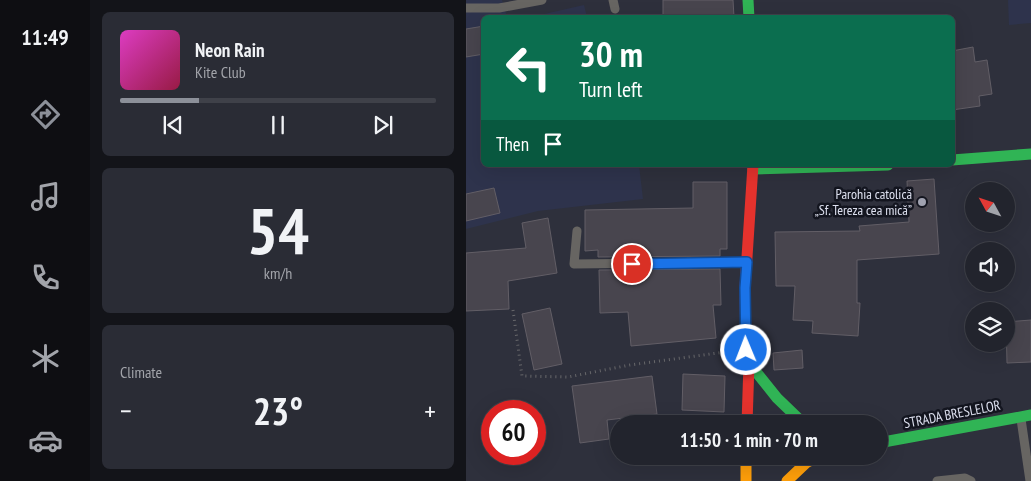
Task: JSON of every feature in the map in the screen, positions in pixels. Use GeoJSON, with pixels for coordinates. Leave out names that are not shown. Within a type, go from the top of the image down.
{"type":"FeatureCollection","features":[{"type":"Feature","properties":{"kind":"main road"},"geometry":{"type":"LineString","coordinates":[[748,0],[749,15]]}},
{"type":"Feature","properties":{"kind":"main road"},"geometry":{"type":"LineString","coordinates":[[955,160],[1031,154]]}},
{"type":"Feature","properties":{"kind":"main road"},"geometry":{"type":"LineString","coordinates":[[747,415],[748,362],[746,350],[745,288],[753,167]]}},
{"type":"Feature","properties":{"kind":"main road"},"geometry":{"type":"LineString","coordinates":[[748,362],[777,398],[795,415]]}},
{"type":"Feature","properties":{"kind":"main road","name":"STRADA BRESLELOR"},"geometry":{"type":"LineString","coordinates":[[888,441],[1026,415]]}},
{"type":"Feature","properties":{"kind":"main road"},"geometry":{"type":"LineString","coordinates":[[746,465],[746,481]]}},
{"type":"Feature","properties":{"kind":"main road"},"geometry":{"type":"LineString","coordinates":[[787,481],[803,465]]}},
{"type":"Feature","properties":{"kind":"lane"},"geometry":{"type":"LineString","coordinates":[[466,8],[499,8],[542,0]]}},
{"type":"Feature","properties":{"kind":"lane"},"geometry":{"type":"LineString","coordinates":[[577,231],[574,264],[747,262]]}},
{"type":"Feature","properties":{"kind":"lane"},"geometry":{"type":"LineString","coordinates":[[1026,415],[1030,481]]}},
{"type":"Feature","properties":{"kind":"lane"},"geometry":{"type":"LineString","coordinates":[[937,481],[965,478],[972,481]]}},
{"type":"Feature","properties":{"kind":"path"},"geometry":{"type":"LineString","coordinates":[[513,310],[522,376],[568,377],[630,365],[746,350]]}},
{"type":"Feature","properties":{"kind":"shaded area"},"geometry":{"type":"Polygon","coordinates":[[[466,0],[502,0],[506,15],[481,15],[481,167],[639,167],[643,199],[538,211],[466,229],[466,0]]]}},
{"type":"Feature","properties":{"kind":"shaded area"},"geometry":{"type":"Polygon","coordinates":[[[1008,0],[1031,0],[1031,23],[1009,25],[1008,0]]]}},
{"type":"Feature","properties":{"kind":"shaded area"},"geometry":{"type":"Polygon","coordinates":[[[584,5],[586,15],[540,15],[584,5]]]}},
{"type":"Feature","properties":{"kind":"building"},"geometry":{"type":"Polygon","coordinates":[[[663,0],[733,0],[734,15],[663,15],[663,0]]]}},
{"type":"Feature","properties":{"kind":"building"},"geometry":{"type":"Polygon","coordinates":[[[481,26],[481,54],[466,57],[466,29],[481,26]]]}},
{"type":"Feature","properties":{"kind":"building"},"geometry":{"type":"Polygon","coordinates":[[[973,47],[975,62],[987,60],[992,94],[979,96],[980,106],[955,110],[955,50],[973,47]]]}},
{"type":"Feature","properties":{"kind":"building"},"geometry":{"type":"Polygon","coordinates":[[[934,179],[939,254],[857,260],[857,303],[860,303],[858,336],[812,333],[813,321],[793,320],[795,286],[776,286],[775,232],[860,231],[859,226],[909,222],[907,181],[934,179]]]}},
{"type":"Feature","properties":{"kind":"building"},"geometry":{"type":"Polygon","coordinates":[[[693,182],[727,182],[727,249],[720,249],[720,256],[598,257],[598,250],[585,251],[585,210],[693,208],[693,182]]]}},
{"type":"Feature","properties":{"kind":"building"},"geometry":{"type":"Polygon","coordinates":[[[494,188],[500,213],[466,221],[466,194],[494,188]]]}},
{"type":"Feature","properties":{"kind":"building"},"geometry":{"type":"Polygon","coordinates":[[[548,218],[557,273],[508,281],[509,309],[466,311],[466,253],[526,248],[522,223],[548,218]]]}},
{"type":"Feature","properties":{"kind":"building"},"geometry":{"type":"Polygon","coordinates":[[[720,269],[721,305],[713,305],[716,338],[631,346],[628,312],[600,313],[599,270],[720,269]]]}},
{"type":"Feature","properties":{"kind":"building"},"geometry":{"type":"Polygon","coordinates":[[[550,308],[562,364],[534,370],[522,314],[550,308]]]}},
{"type":"Feature","properties":{"kind":"building"},"geometry":{"type":"Polygon","coordinates":[[[1031,320],[1031,362],[1007,363],[1007,352],[1015,352],[1015,321],[1031,320]]]}},
{"type":"Feature","properties":{"kind":"building"},"geometry":{"type":"Polygon","coordinates":[[[802,350],[803,368],[774,370],[773,353],[802,350]]]}},
{"type":"Feature","properties":{"kind":"building"},"geometry":{"type":"Polygon","coordinates":[[[683,374],[725,376],[724,412],[682,410],[683,374]]]}},
{"type":"Feature","properties":{"kind":"building"},"geometry":{"type":"Polygon","coordinates":[[[652,376],[657,414],[610,415],[610,420],[607,420],[609,439],[580,443],[572,386],[652,376]]]}},
{"type":"Feature","properties":{"kind":"traffic: fast"},"geometry":{"type":"LineString","coordinates":[[748,0],[749,15]]}},
{"type":"Feature","properties":{"kind":"traffic: fast"},"geometry":{"type":"LineString","coordinates":[[955,160],[1031,154]]}},
{"type":"Feature","properties":{"kind":"traffic: fast"},"geometry":{"type":"LineString","coordinates":[[753,169],[820,167]]}},
{"type":"Feature","properties":{"kind":"traffic: fast"},"geometry":{"type":"LineString","coordinates":[[749,363],[777,398],[795,415]]}},
{"type":"Feature","properties":{"kind":"traffic: fast"},"geometry":{"type":"LineString","coordinates":[[888,441],[1031,415]]}},
{"type":"Feature","properties":{"kind":"traffic: slow"},"geometry":{"type":"LineString","coordinates":[[746,465],[746,481]]}},
{"type":"Feature","properties":{"kind":"traffic: slow"},"geometry":{"type":"LineString","coordinates":[[787,481],[804,465]]}},
{"type":"Feature","properties":{"kind":"traffic: jam"},"geometry":{"type":"LineString","coordinates":[[747,415],[749,363],[746,350],[745,288],[753,167]]}},
{"type":"Feature","properties":{"kind":"place","name":"Parohia catolică „Sf. Tereza cea mică”"},"geometry":{"type":"Point","coordinates":[922,202]}},
{"type":"Feature","properties":{"kind":"route"},"geometry":{"type":"LineString","coordinates":[[632,264],[747,262],[745,288],[746,350]]}}]}
